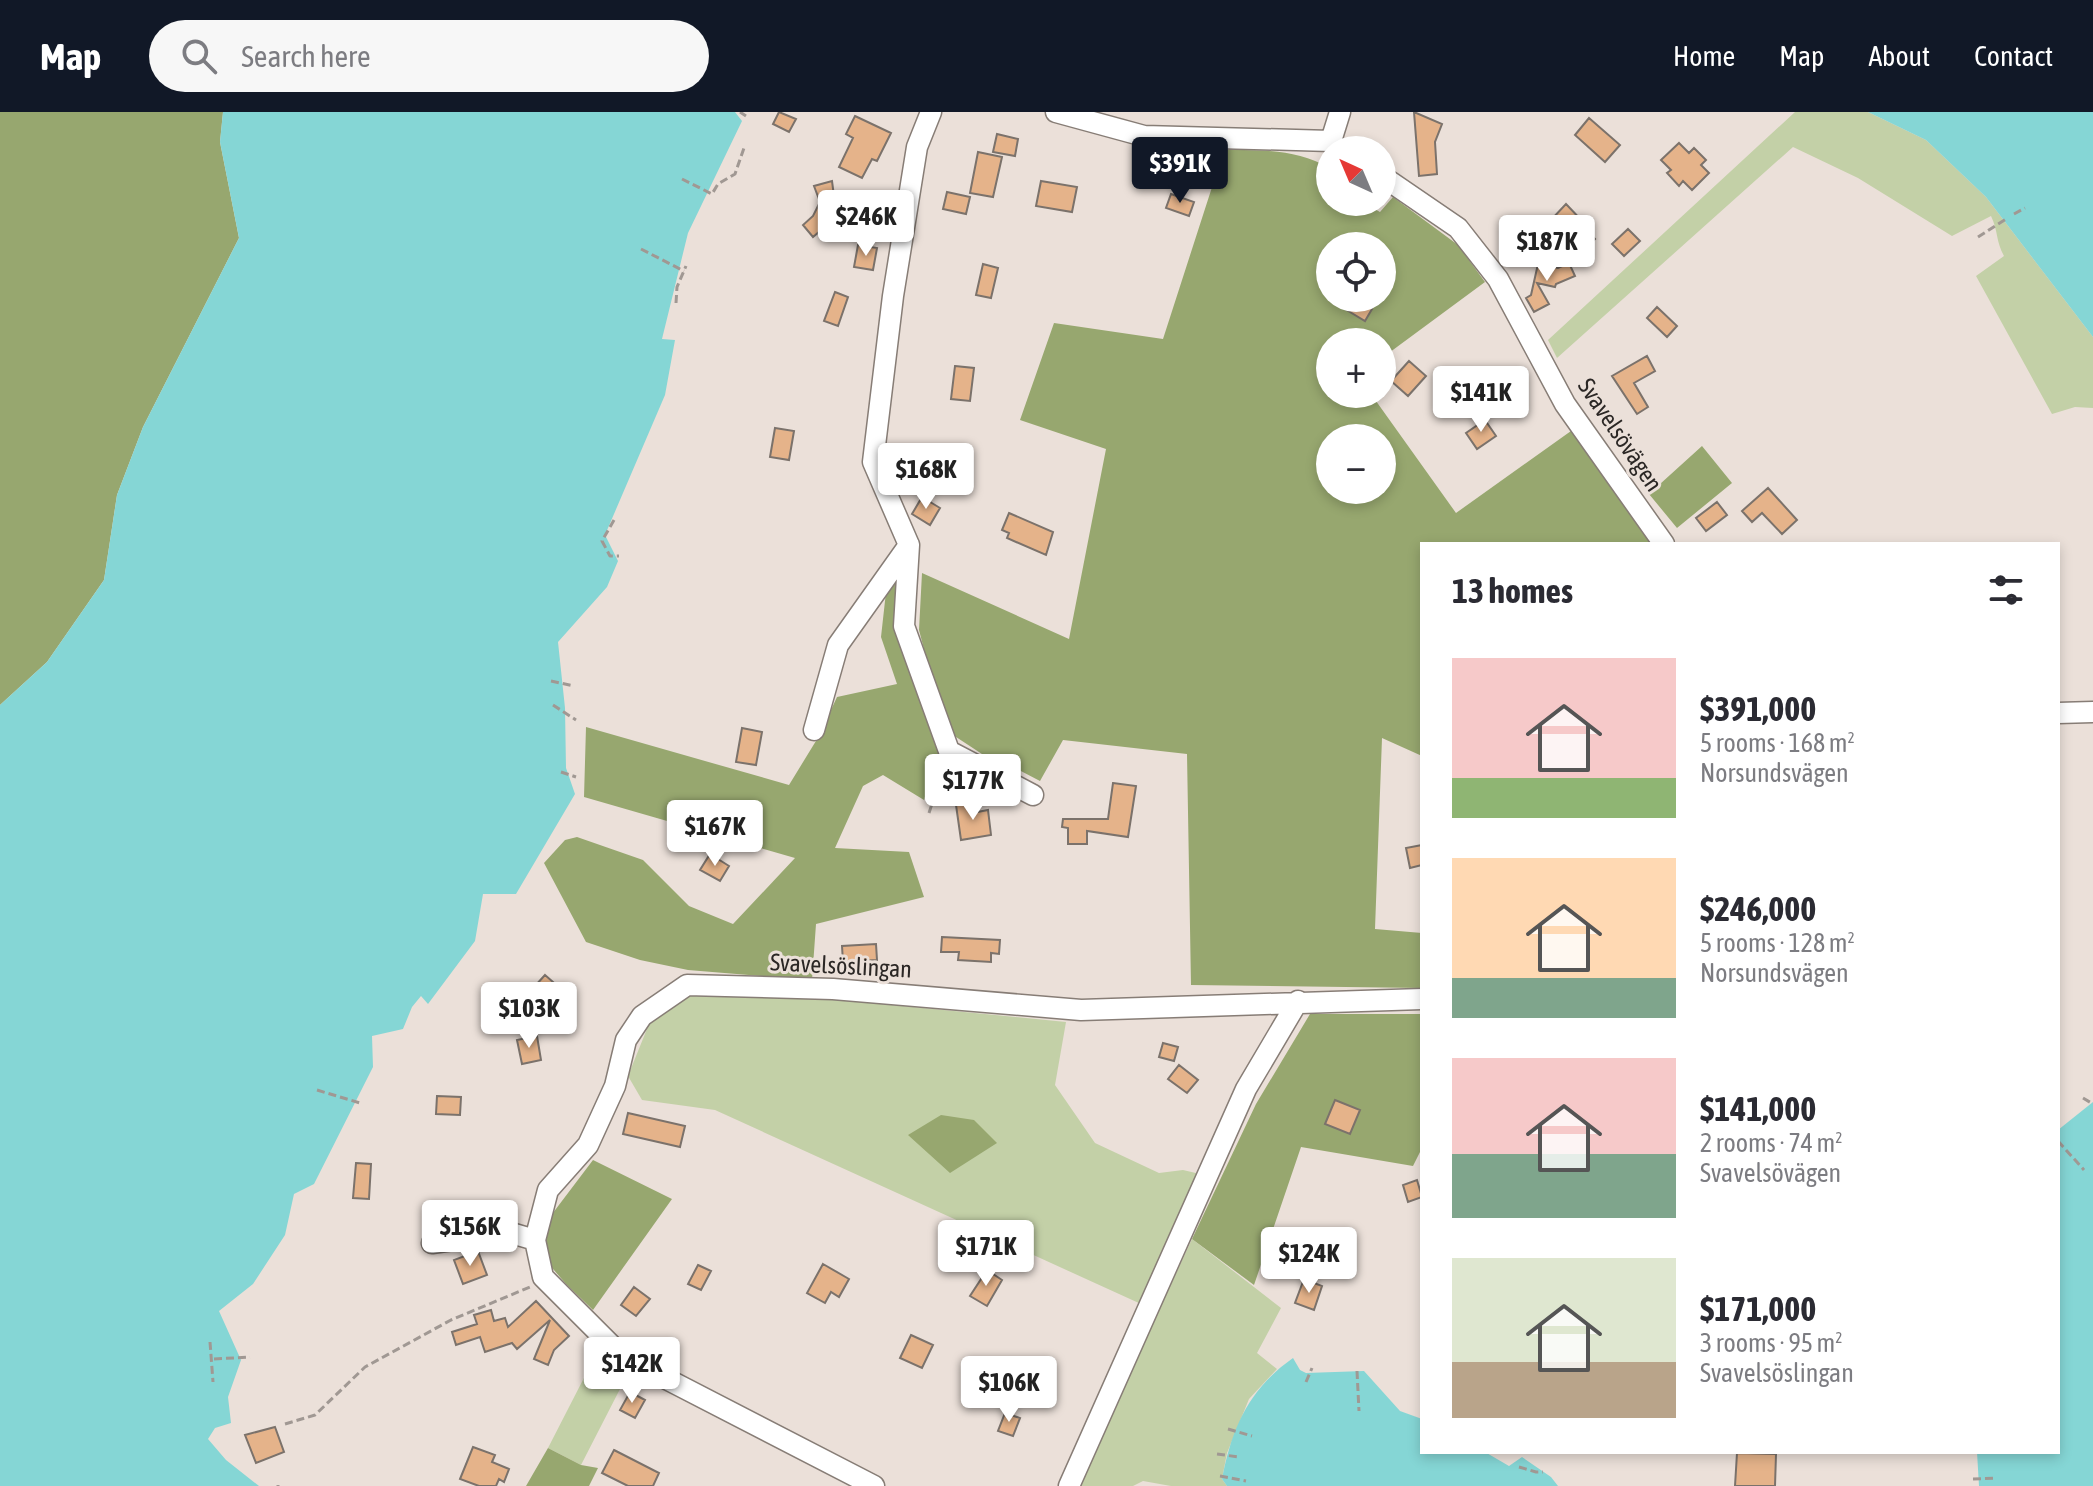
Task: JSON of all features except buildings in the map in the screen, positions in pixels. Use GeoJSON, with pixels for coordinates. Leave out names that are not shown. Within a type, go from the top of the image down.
{"type":"FeatureCollection","features":[{"type":"Feature","properties":{"kind":"street"},"geometry":{"type":"LineString","coordinates":[[931,112],[917,147],[893,296],[873,462],[909,545],[904,626],[949,751],[1033,795]]}},
{"type":"Feature","properties":{"kind":"street"},"geometry":{"type":"LineString","coordinates":[[1056,112],[1144,136],[1316,144]]}},
{"type":"Feature","properties":{"kind":"street"},"geometry":{"type":"LineString","coordinates":[[1339,136],[1340,112]]}},
{"type":"Feature","properties":{"kind":"street","name":"Svavelsövägen"},"geometry":{"type":"LineString","coordinates":[[1396,186],[1458,228],[1498,279],[1565,404],[1663,542]]}},
{"type":"Feature","properties":{"kind":"street"},"geometry":{"type":"LineString","coordinates":[[814,730],[838,645],[909,545]]}},
{"type":"Feature","properties":{"kind":"street"},"geometry":{"type":"LineString","coordinates":[[2060,713],[2093,712]]}},
{"type":"Feature","properties":{"kind":"street","name":"Svavelsöslingan"},"geometry":{"type":"LineString","coordinates":[[543,1277],[535,1240],[548,1190],[588,1145],[610,1098],[626,1040],[642,1016],[687,985],[833,989],[1081,1010],[1420,999]]}},
{"type":"Feature","properties":{"kind":"street"},"geometry":{"type":"LineString","coordinates":[[1069,1486],[1246,1089],[1298,1001]]}},
{"type":"Feature","properties":{"kind":"street"},"geometry":{"type":"LineString","coordinates":[[432,1243],[508,1232],[535,1240]]}},
{"type":"Feature","properties":{"kind":"street"},"geometry":{"type":"LineString","coordinates":[[543,1277],[622,1356],[874,1486]]}},
{"type":"Feature","properties":{"kind":"path"},"geometry":{"type":"LineString","coordinates":[[740,112],[746,116]]}},
{"type":"Feature","properties":{"kind":"path"},"geometry":{"type":"LineString","coordinates":[[682,179],[712,194],[718,184],[735,174],[745,145]]}},
{"type":"Feature","properties":{"kind":"path"},"geometry":{"type":"LineString","coordinates":[[2014,214],[2025,208]]}},
{"type":"Feature","properties":{"kind":"path"},"geometry":{"type":"LineString","coordinates":[[1978,237],[2006,219]]}},
{"type":"Feature","properties":{"kind":"path"},"geometry":{"type":"LineString","coordinates":[[641,249],[684,271]]}},
{"type":"Feature","properties":{"kind":"path"},"geometry":{"type":"LineString","coordinates":[[676,303],[677,287],[686,266]]}},
{"type":"Feature","properties":{"kind":"path"},"geometry":{"type":"LineString","coordinates":[[614,520],[602,541],[610,556],[619,556]]}},
{"type":"Feature","properties":{"kind":"path"},"geometry":{"type":"LineString","coordinates":[[551,681],[574,686]]}},
{"type":"Feature","properties":{"kind":"path"},"geometry":{"type":"LineString","coordinates":[[553,705],[576,720]]}},
{"type":"Feature","properties":{"kind":"path"},"geometry":{"type":"LineString","coordinates":[[929,813],[949,751]]}},
{"type":"Feature","properties":{"kind":"path"},"geometry":{"type":"LineString","coordinates":[[561,772],[576,777]]}},
{"type":"Feature","properties":{"kind":"path"},"geometry":{"type":"LineString","coordinates":[[317,1090],[360,1103]]}},
{"type":"Feature","properties":{"kind":"path"},"geometry":{"type":"LineString","coordinates":[[2083,1098],[2093,1104]]}},
{"type":"Feature","properties":{"kind":"path"},"geometry":{"type":"LineString","coordinates":[[2060,1143],[2084,1170]]}},
{"type":"Feature","properties":{"kind":"path"},"geometry":{"type":"LineString","coordinates":[[285,1424],[315,1415],[365,1367],[451,1320],[531,1287],[543,1277]]}},
{"type":"Feature","properties":{"kind":"path"},"geometry":{"type":"LineString","coordinates":[[210,1342],[213,1382]]}},
{"type":"Feature","properties":{"kind":"path"},"geometry":{"type":"LineString","coordinates":[[213,1359],[250,1357]]}},
{"type":"Feature","properties":{"kind":"path"},"geometry":{"type":"LineString","coordinates":[[1306,1382],[1312,1368]]}},
{"type":"Feature","properties":{"kind":"path"},"geometry":{"type":"LineString","coordinates":[[1357,1371],[1359,1411]]}},
{"type":"Feature","properties":{"kind":"path"},"geometry":{"type":"LineString","coordinates":[[1228,1429],[1252,1436]]}},
{"type":"Feature","properties":{"kind":"path"},"geometry":{"type":"LineString","coordinates":[[1217,1454],[1239,1457]]}},
{"type":"Feature","properties":{"kind":"path"},"geometry":{"type":"LineString","coordinates":[[1519,1467],[1543,1472]]}},
{"type":"Feature","properties":{"kind":"path"},"geometry":{"type":"LineString","coordinates":[[1220,1476],[1246,1481]]}},
{"type":"Feature","properties":{"kind":"path"},"geometry":{"type":"LineString","coordinates":[[1973,1479],[1997,1478]]}},
{"type":"Feature","properties":{"kind":"green space"},"geometry":{"type":"Polygon","coordinates":[[[0,112],[223,112],[220,142],[239,238],[143,427],[117,495],[104,580],[47,662],[0,705],[0,112]]]}},
{"type":"Feature","properties":{"kind":"green space"},"geometry":{"type":"Polygon","coordinates":[[[1795,112],[1868,112],[1926,140],[1986,197],[2093,337],[2093,408],[2075,407],[2052,414],[1976,276],[2004,256],[1991,216],[1952,236],[1858,178],[1793,147],[1557,358],[1548,340],[1795,112]]]}},
{"type":"Feature","properties":{"kind":"green space"},"geometry":{"type":"Polygon","coordinates":[[[1224,150],[1278,152],[1316,162],[1316,216],[1396,216],[1396,199],[1458,245],[1485,282],[1396,348],[1396,328],[1316,328],[1316,408],[1381,408],[1392,424],[1316,424],[1316,504],[1396,504],[1396,429],[1456,513],[1571,431],[1650,542],[1420,542],[1420,755],[1382,738],[1375,929],[1420,933],[1420,988],[1191,985],[1187,754],[1063,740],[1040,781],[1017,769],[1018,755],[985,756],[953,735],[935,691],[919,630],[922,573],[1069,639],[1106,449],[1020,420],[1054,323],[1163,339],[1224,150]]]}},
{"type":"Feature","properties":{"kind":"green space"},"geometry":{"type":"Polygon","coordinates":[[[1702,446],[1732,483],[1677,528],[1649,494],[1702,446]]]}},
{"type":"Feature","properties":{"kind":"green space"},"geometry":{"type":"Polygon","coordinates":[[[901,570],[942,744],[924,800],[883,775],[863,786],[835,848],[909,852],[924,897],[816,924],[812,980],[688,970],[640,960],[586,942],[544,863],[565,840],[577,837],[643,860],[689,906],[733,924],[795,858],[584,797],[586,727],[789,785],[819,736],[837,697],[897,684],[881,637],[887,583],[901,570]]]}},
{"type":"Feature","properties":{"kind":"green space"},"geometry":{"type":"Polygon","coordinates":[[[739,990],[1066,1022],[1055,1085],[1095,1143],[1159,1173],[1183,1170],[1200,1174],[1141,1304],[715,1110],[642,1100],[628,1076],[653,1014],[684,996],[739,990]]]}},
{"type":"Feature","properties":{"kind":"green space"},"geometry":{"type":"Polygon","coordinates":[[[1310,1014],[1420,1014],[1420,1152],[1413,1166],[1301,1147],[1254,1285],[1192,1239],[1256,1104],[1310,1014]]]}},
{"type":"Feature","properties":{"kind":"green space"},"geometry":{"type":"Polygon","coordinates":[[[941,1115],[974,1120],[997,1143],[950,1173],[908,1135],[941,1115]]]}},
{"type":"Feature","properties":{"kind":"green space"},"geometry":{"type":"Polygon","coordinates":[[[593,1160],[672,1199],[593,1310],[547,1262],[540,1230],[593,1160]]]}},
{"type":"Feature","properties":{"kind":"green space"},"geometry":{"type":"Polygon","coordinates":[[[1192,1239],[1281,1308],[1257,1353],[1277,1369],[1249,1399],[1227,1453],[1222,1479],[1227,1486],[1171,1486],[1143,1481],[1133,1486],[1077,1486],[1192,1239]]]}},
{"type":"Feature","properties":{"kind":"green space"},"geometry":{"type":"Polygon","coordinates":[[[587,1372],[620,1389],[581,1465],[548,1448],[587,1372]]]}},
{"type":"Feature","properties":{"kind":"green space"},"geometry":{"type":"Polygon","coordinates":[[[548,1448],[581,1465],[598,1468],[589,1486],[526,1486],[548,1448]]]}},
{"type":"Feature","properties":{"kind":"water"},"geometry":{"type":"Polygon","coordinates":[[[223,112],[735,112],[742,121],[688,233],[662,339],[675,340],[665,395],[605,535],[618,561],[607,587],[558,642],[565,708],[566,768],[575,794],[516,894],[483,894],[475,941],[428,1004],[421,996],[412,1007],[403,1029],[372,1036],[373,1067],[314,1184],[294,1194],[285,1235],[253,1284],[219,1311],[241,1360],[228,1397],[231,1423],[215,1428],[208,1439],[226,1460],[259,1486],[0,1486],[0,705],[47,662],[104,580],[117,495],[143,427],[239,238],[220,142],[223,112]]]}},
{"type":"Feature","properties":{"kind":"water"},"geometry":{"type":"Polygon","coordinates":[[[1868,112],[2093,112],[2093,337],[1986,197],[1926,140],[1868,112]]]}},
{"type":"Feature","properties":{"kind":"water"},"geometry":{"type":"Polygon","coordinates":[[[2093,1102],[2093,1486],[1979,1486],[1977,1454],[2060,1454],[2060,1128],[2093,1102]]]}},
{"type":"Feature","properties":{"kind":"water"},"geometry":{"type":"Polygon","coordinates":[[[1293,1358],[1300,1370],[1306,1373],[1364,1371],[1400,1411],[1420,1418],[1420,1454],[1488,1454],[1509,1466],[1522,1457],[1551,1477],[1558,1486],[1227,1486],[1222,1479],[1237,1426],[1254,1396],[1293,1358]]]}}]}
